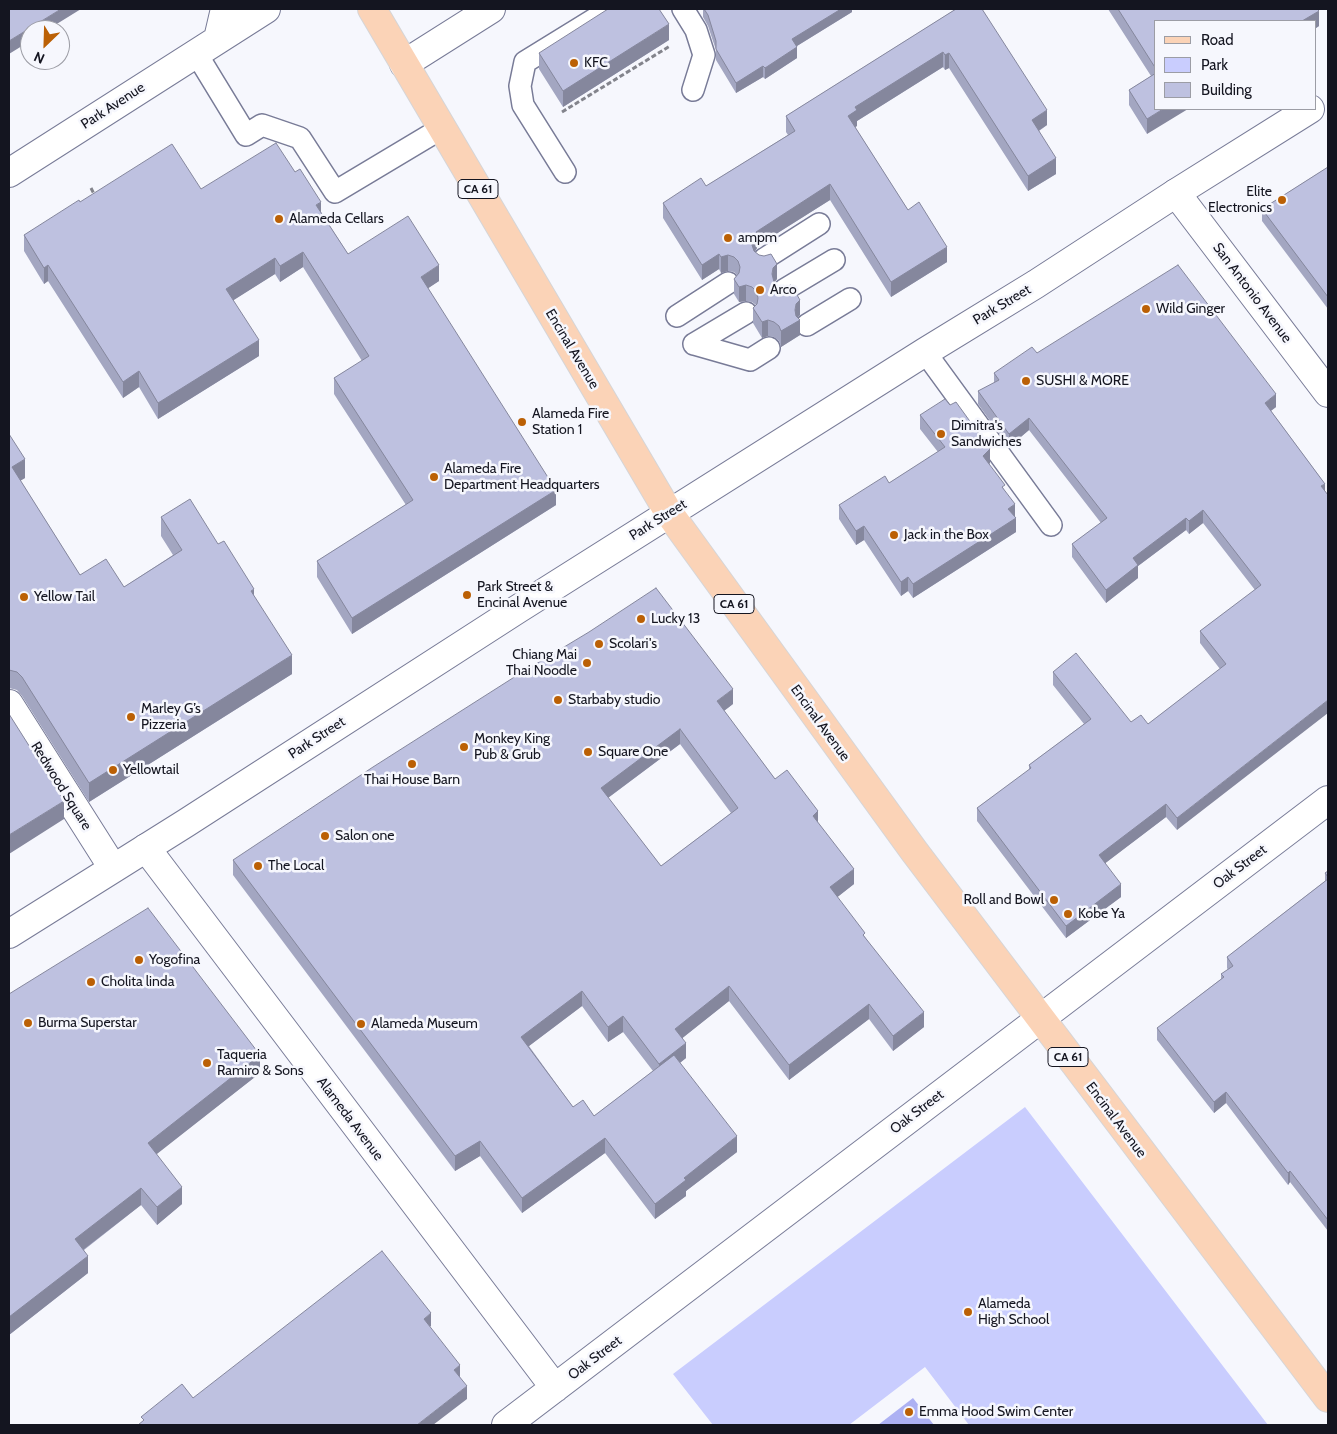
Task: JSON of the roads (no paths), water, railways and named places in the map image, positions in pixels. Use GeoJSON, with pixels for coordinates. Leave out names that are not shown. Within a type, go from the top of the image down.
{"type":"FeatureCollection","features":[{"type":"Feature","properties":{"kind":"main road","name":"Encinal Avenue"},"geometry":{"type":"LineString","coordinates":[[372,9],[669,513],[882,808],[1328,1398]]}},
{"type":"Feature","properties":{"kind":"street"},"geometry":{"type":"LineString","coordinates":[[207,46],[224,9]]}},
{"type":"Feature","properties":{"kind":"street","name":"Park Avenue"},"geometry":{"type":"LineString","coordinates":[[9,173],[266,9]]}},
{"type":"Feature","properties":{"kind":"street"},"geometry":{"type":"LineString","coordinates":[[404,64],[491,9]]}},
{"type":"Feature","properties":{"kind":"street"},"geometry":{"type":"LineString","coordinates":[[1317,104],[1328,98]]}},
{"type":"Feature","properties":{"kind":"street","name":"Park Street"},"geometry":{"type":"LineString","coordinates":[[9,934],[669,513],[1036,284],[1308,110]]}},
{"type":"Feature","properties":{"kind":"street","name":"San Antonio Avenue"},"geometry":{"type":"LineString","coordinates":[[1176,193],[1328,393]]}},
{"type":"Feature","properties":{"kind":"street","name":"Redwood Square"},"geometry":{"type":"LineString","coordinates":[[9,704],[113,868]]}},
{"type":"Feature","properties":{"kind":"street","name":"Oak Street"},"geometry":{"type":"LineString","coordinates":[[506,1425],[1328,800]]}},
{"type":"Feature","properties":{"kind":"street","name":"Alameda Avenue"},"geometry":{"type":"LineString","coordinates":[[146,848],[555,1388]]}},
{"type":"Feature","properties":{"kind":"lane"},"geometry":{"type":"LineString","coordinates":[[565,172],[523,105],[520,86],[525,62],[611,9]]}},
{"type":"Feature","properties":{"kind":"lane"},"geometry":{"type":"LineString","coordinates":[[683,9],[696,30],[704,55],[693,90]]}},
{"type":"Feature","properties":{"kind":"lane"},"geometry":{"type":"LineString","coordinates":[[207,46],[246,135],[262,125],[300,138],[335,192],[442,128]]}},
{"type":"Feature","properties":{"kind":"lane"},"geometry":{"type":"LineString","coordinates":[[764,259],[819,224]]}},
{"type":"Feature","properties":{"kind":"lane"},"geometry":{"type":"LineString","coordinates":[[784,290],[834,260]]}},
{"type":"Feature","properties":{"kind":"lane"},"geometry":{"type":"LineString","coordinates":[[677,316],[728,283]]}},
{"type":"Feature","properties":{"kind":"lane"},"geometry":{"type":"LineString","coordinates":[[807,325],[850,299]]}},
{"type":"Feature","properties":{"kind":"lane"},"geometry":{"type":"LineString","coordinates":[[746,313],[694,344],[750,360],[769,348]]}},
{"type":"Feature","properties":{"kind":"lane"},"geometry":{"type":"LineString","coordinates":[[925,352],[1051,525]]}},
{"type":"Feature","properties":{"kind":"place","name":"KFC"},"geometry":{"type":"Point","coordinates":[574,63]}},
{"type":"Feature","properties":{"kind":"place","name":"Elite Electronics"},"geometry":{"type":"Point","coordinates":[1282,200]}},
{"type":"Feature","properties":{"kind":"place","name":"Alameda Cellars"},"geometry":{"type":"Point","coordinates":[279,219]}},
{"type":"Feature","properties":{"kind":"place","name":"ampm"},"geometry":{"type":"Point","coordinates":[728,238]}},
{"type":"Feature","properties":{"kind":"place","name":"Arco"},"geometry":{"type":"Point","coordinates":[760,290]}},
{"type":"Feature","properties":{"kind":"place","name":"Wild Ginger"},"geometry":{"type":"Point","coordinates":[1146,309]}},
{"type":"Feature","properties":{"kind":"place","name":"SUSHI & MORE"},"geometry":{"type":"Point","coordinates":[1026,381]}},
{"type":"Feature","properties":{"kind":"place","name":"Alameda Fire Station 1"},"geometry":{"type":"Point","coordinates":[522,422]}},
{"type":"Feature","properties":{"kind":"place","name":"Dimitra's Sandwiches"},"geometry":{"type":"Point","coordinates":[941,434]}},
{"type":"Feature","properties":{"kind":"place","name":"Alameda Fire Department Headquarters"},"geometry":{"type":"Point","coordinates":[434,477]}},
{"type":"Feature","properties":{"kind":"place","name":"Jack in the Box"},"geometry":{"type":"Point","coordinates":[894,535]}},
{"type":"Feature","properties":{"kind":"place","name":"Park Street & Encinal Avenue"},"geometry":{"type":"Point","coordinates":[467,595]}},
{"type":"Feature","properties":{"kind":"place","name":"Yellow Tail"},"geometry":{"type":"Point","coordinates":[24,597]}},
{"type":"Feature","properties":{"kind":"place","name":"Lucky 13"},"geometry":{"type":"Point","coordinates":[641,619]}},
{"type":"Feature","properties":{"kind":"place","name":"Scolari's"},"geometry":{"type":"Point","coordinates":[599,644]}},
{"type":"Feature","properties":{"kind":"place","name":"Chiang Mai Thai Noodle"},"geometry":{"type":"Point","coordinates":[587,663]}},
{"type":"Feature","properties":{"kind":"place","name":"Starbaby studio"},"geometry":{"type":"Point","coordinates":[558,700]}},
{"type":"Feature","properties":{"kind":"place","name":"Marley G’s Pizzeria"},"geometry":{"type":"Point","coordinates":[131,717]}},
{"type":"Feature","properties":{"kind":"place","name":"Monkey King Pub & Grub"},"geometry":{"type":"Point","coordinates":[464,747]}},
{"type":"Feature","properties":{"kind":"place","name":"Square One"},"geometry":{"type":"Point","coordinates":[588,752]}},
{"type":"Feature","properties":{"kind":"place","name":"Thai House Barn"},"geometry":{"type":"Point","coordinates":[412,764]}},
{"type":"Feature","properties":{"kind":"place","name":"Yellowtail"},"geometry":{"type":"Point","coordinates":[113,770]}},
{"type":"Feature","properties":{"kind":"place","name":"Salon one"},"geometry":{"type":"Point","coordinates":[325,836]}},
{"type":"Feature","properties":{"kind":"place","name":"The Local"},"geometry":{"type":"Point","coordinates":[258,866]}},
{"type":"Feature","properties":{"kind":"place","name":"Roll and Bowl"},"geometry":{"type":"Point","coordinates":[1054,900]}},
{"type":"Feature","properties":{"kind":"place","name":"Kobe Ya"},"geometry":{"type":"Point","coordinates":[1068,914]}},
{"type":"Feature","properties":{"kind":"place","name":"Yogofina"},"geometry":{"type":"Point","coordinates":[139,960]}},
{"type":"Feature","properties":{"kind":"place","name":"Cholita linda"},"geometry":{"type":"Point","coordinates":[91,982]}},
{"type":"Feature","properties":{"kind":"place","name":"Burma Superstar"},"geometry":{"type":"Point","coordinates":[28,1023]}},
{"type":"Feature","properties":{"kind":"place","name":"Alameda Museum"},"geometry":{"type":"Point","coordinates":[361,1024]}},
{"type":"Feature","properties":{"kind":"place","name":"Taqueria Ramiro & Sons"},"geometry":{"type":"Point","coordinates":[207,1063]}},
{"type":"Feature","properties":{"kind":"place","name":"Alameda High School"},"geometry":{"type":"Point","coordinates":[968,1312]}},
{"type":"Feature","properties":{"kind":"place","name":"Emma Hood Swim Center"},"geometry":{"type":"Point","coordinates":[909,1412]}}]}
